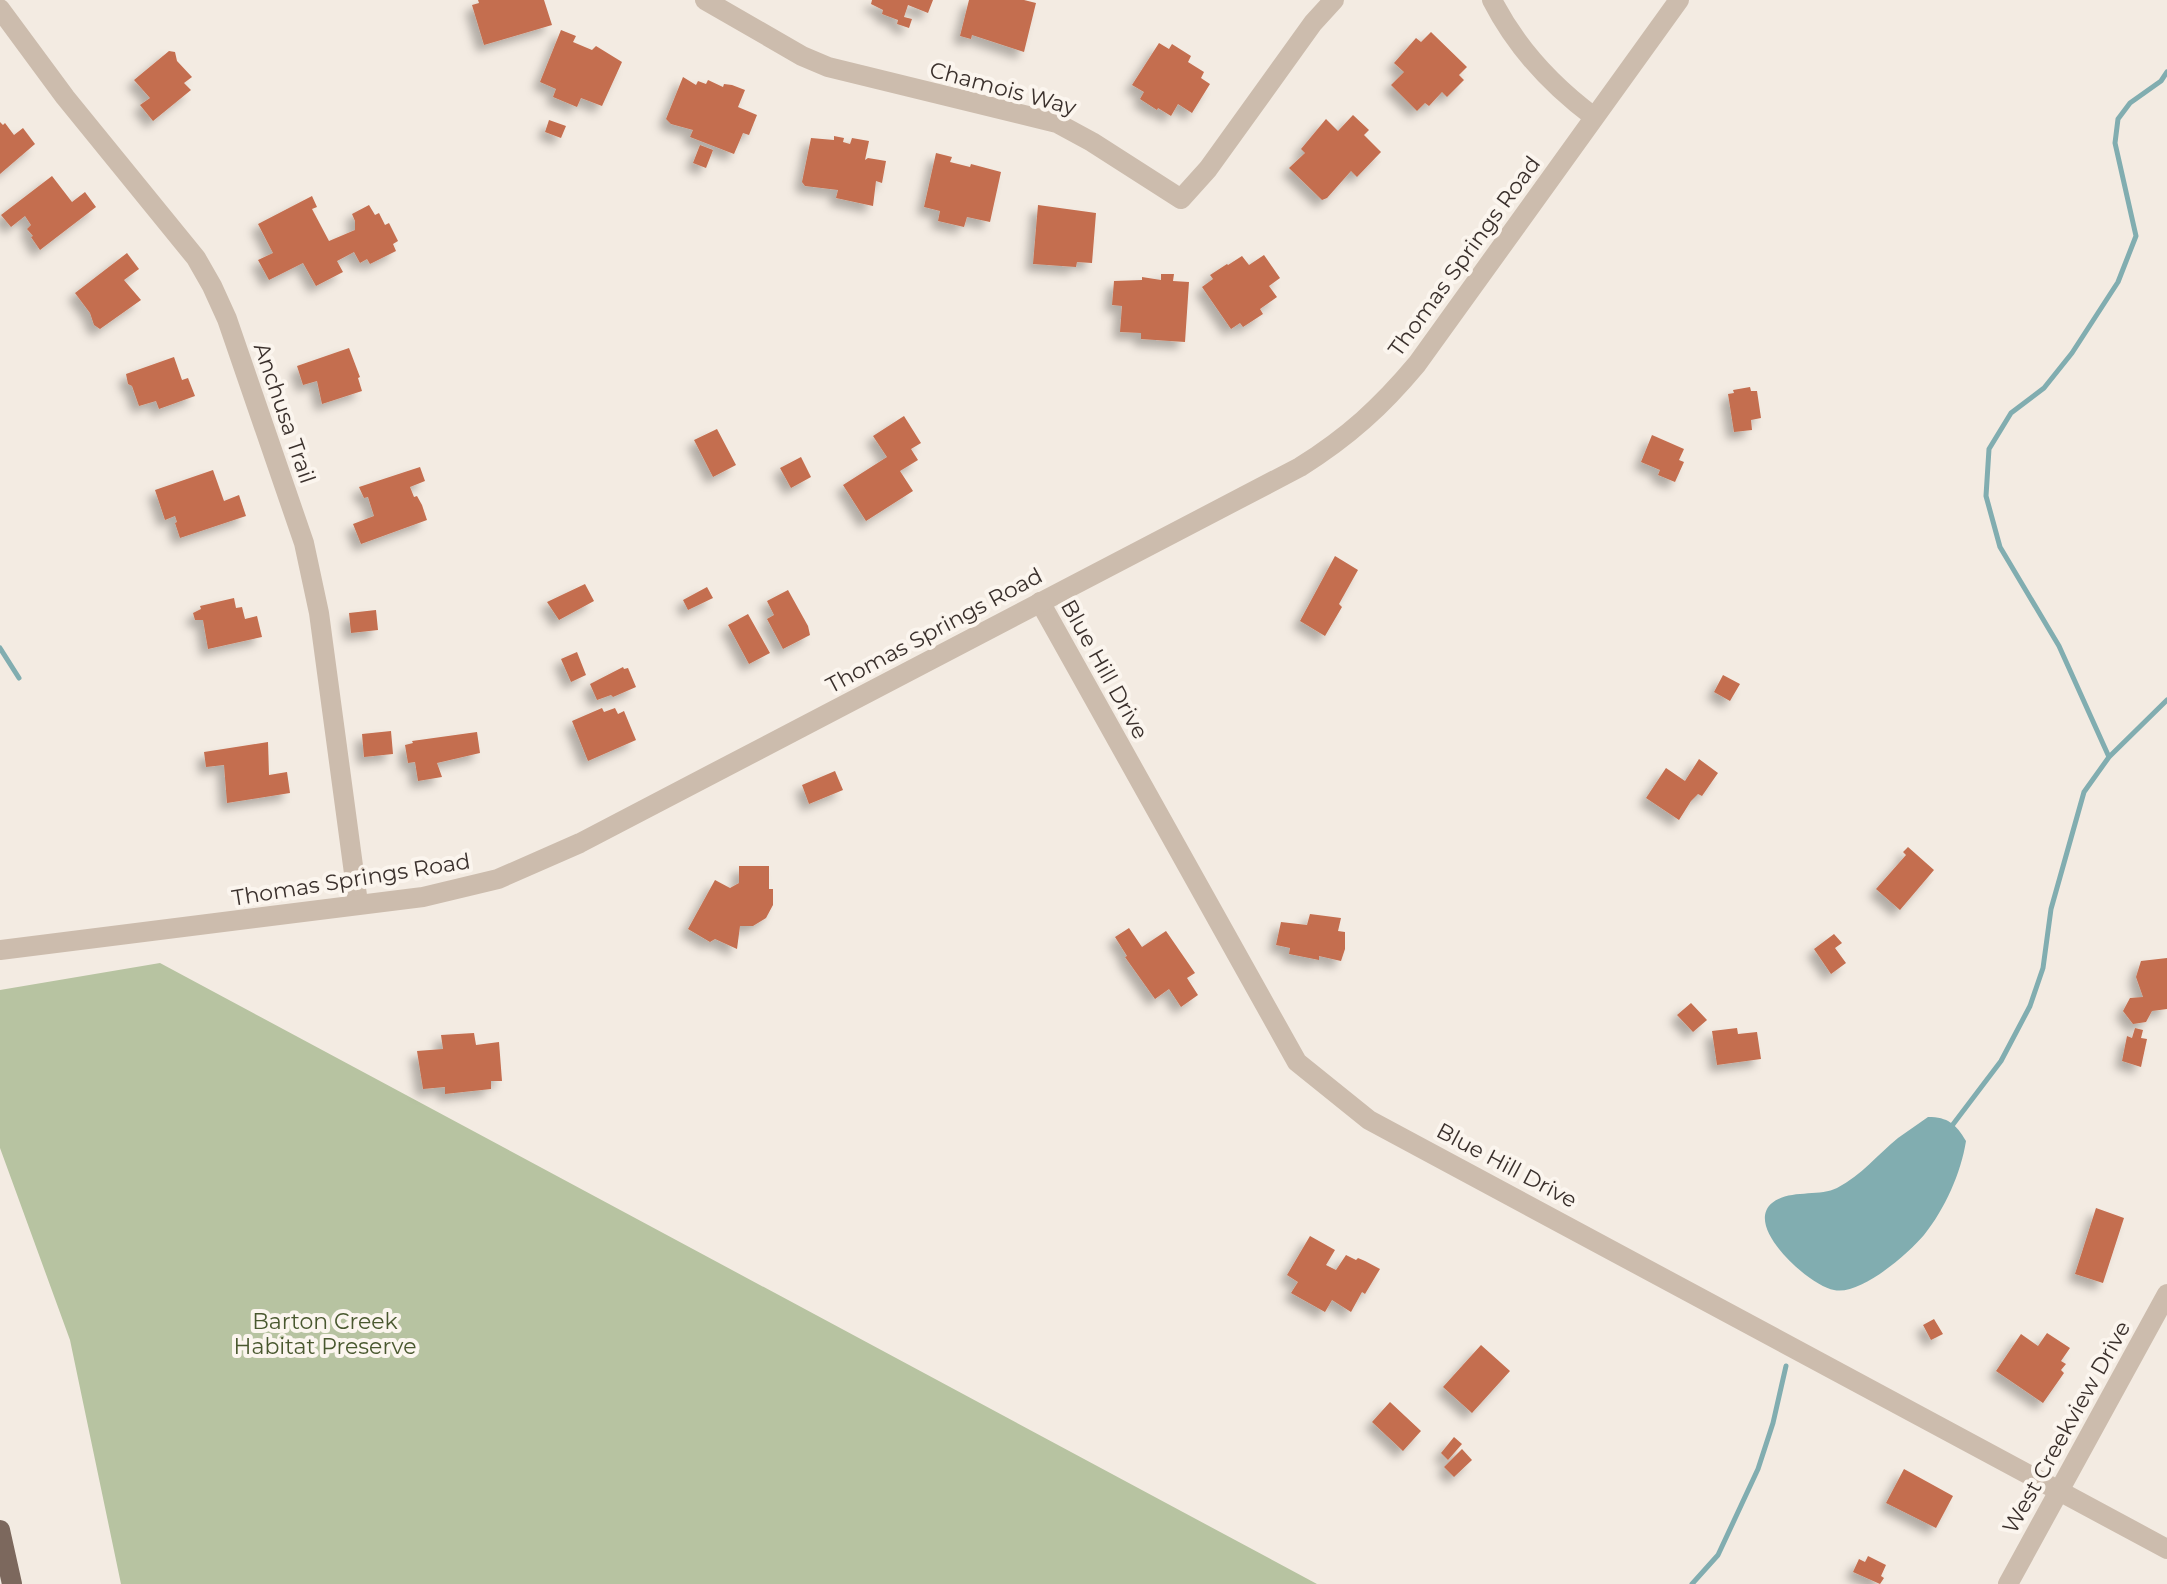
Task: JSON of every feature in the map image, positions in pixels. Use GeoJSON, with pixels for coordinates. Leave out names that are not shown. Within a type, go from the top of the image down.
{"type":"FeatureCollection","features":[{"type":"Feature","properties":{"kind":"main road"},"geometry":{"type":"LineString","coordinates":[[0,1530],[12,1584]]}},
{"type":"Feature","properties":{"kind":"street","name":"Chamois Way"},"geometry":{"type":"LineString","coordinates":[[705,0],[802,56],[828,67],[1057,123],[1181,199],[1208,169],[1313,23],[1334,0]]}},
{"type":"Feature","properties":{"kind":"street"},"geometry":{"type":"LineString","coordinates":[[1492,0],[1503,21],[1544,74],[1594,117]]}},
{"type":"Feature","properties":{"kind":"street","name":"Thomas Springs Road"},"geometry":{"type":"LineString","coordinates":[[0,950],[423,897],[466,888],[524,869],[580,843],[1300,467],[1368,419],[1417,364],[1679,0]]}},
{"type":"Feature","properties":{"kind":"street","name":"Anchusa Trail"},"geometry":{"type":"LineString","coordinates":[[0,9],[65,97],[196,258],[227,319],[311,570],[358,903]]}},
{"type":"Feature","properties":{"kind":"street","name":"Blue Hill Drive"},"geometry":{"type":"LineString","coordinates":[[1040,602],[1297,1062],[1369,1120],[2167,1549]]}},
{"type":"Feature","properties":{"kind":"street","name":"West Creekview Drive"},"geometry":{"type":"LineString","coordinates":[[2008,1584],[2167,1294]]}},
{"type":"Feature","properties":{"kind":"green space","name":"Barton Creek Habitat Preserve"},"geometry":{"type":"Polygon","coordinates":[[[160,963],[1317,1584],[121,1584],[70,1340],[0,1148],[0,990],[160,963]]]}},
{"type":"Feature","properties":{"kind":"water"},"geometry":{"type":"Polygon","coordinates":[[[1928,1117],[1951,1123],[1966,1141],[1951,1190],[1924,1235],[1883,1272],[1857,1287],[1845,1290],[1823,1286],[1796,1267],[1783,1254],[1766,1226],[1765,1213],[1772,1203],[1795,1194],[1837,1188],[1928,1117]]]}},
{"type":"Feature","properties":{"kind":"building"},"geometry":{"type":"Polygon","coordinates":[[[478,0],[544,0],[552,25],[484,45],[472,5],[479,3],[478,0]]]}},
{"type":"Feature","properties":{"kind":"building"},"geometry":{"type":"Polygon","coordinates":[[[872,0],[933,0],[928,13],[908,5],[904,17],[912,19],[909,28],[882,14],[883,10],[871,4],[872,0]]]}},
{"type":"Feature","properties":{"kind":"building"},"geometry":{"type":"Polygon","coordinates":[[[969,0],[1024,0],[1036,3],[1024,52],[972,35],[971,39],[960,36],[969,0]]]}},
{"type":"Feature","properties":{"kind":"building"},"geometry":{"type":"Polygon","coordinates":[[[561,30],[576,36],[573,42],[592,50],[596,46],[622,62],[602,106],[581,98],[577,107],[553,97],[556,89],[540,82],[561,30]]]}},
{"type":"Feature","properties":{"kind":"building"},"geometry":{"type":"Polygon","coordinates":[[[1431,32],[1467,67],[1459,75],[1464,80],[1447,97],[1442,92],[1429,106],[1425,103],[1417,111],[1391,85],[1404,72],[1394,63],[1416,38],[1421,42],[1431,32]]]}},
{"type":"Feature","properties":{"kind":"building"},"geometry":{"type":"Polygon","coordinates":[[[1159,43],[1169,49],[1172,44],[1191,56],[1188,62],[1204,72],[1201,78],[1210,84],[1192,113],[1178,104],[1171,116],[1157,110],[1140,99],[1144,92],[1132,85],[1159,43]]]}},
{"type":"Feature","properties":{"kind":"building"},"geometry":{"type":"Polygon","coordinates":[[[169,51],[175,52],[177,61],[192,77],[184,83],[191,90],[153,121],[140,105],[150,98],[134,80],[169,51]]]}},
{"type":"Feature","properties":{"kind":"building"},"geometry":{"type":"Polygon","coordinates":[[[683,77],[696,85],[698,81],[706,84],[708,80],[723,87],[724,84],[732,85],[745,90],[738,107],[757,115],[749,135],[743,133],[734,154],[690,137],[693,130],[671,124],[666,119],[683,77]]]}},
{"type":"Feature","properties":{"kind":"building"},"geometry":{"type":"Polygon","coordinates":[[[1353,115],[1369,130],[1364,135],[1381,152],[1357,177],[1351,171],[1322,200],[1289,168],[1305,153],[1301,149],[1326,119],[1338,131],[1353,115]]]}},
{"type":"Feature","properties":{"kind":"building"},"geometry":{"type":"Polygon","coordinates":[[[549,120],[566,126],[561,138],[545,132],[549,120]]]}},
{"type":"Feature","properties":{"kind":"building"},"geometry":{"type":"Polygon","coordinates":[[[0,122],[5,123],[14,135],[23,128],[35,144],[0,174],[0,122]]]}},
{"type":"Feature","properties":{"kind":"building"},"geometry":{"type":"Polygon","coordinates":[[[834,136],[844,138],[843,142],[850,144],[852,138],[869,141],[865,160],[886,161],[882,183],[876,181],[873,206],[836,198],[838,190],[805,186],[802,182],[811,138],[834,140],[834,136]]]}},
{"type":"Feature","properties":{"kind":"building"},"geometry":{"type":"Polygon","coordinates":[[[700,145],[713,150],[706,168],[693,163],[700,145]]]}},
{"type":"Feature","properties":{"kind":"building"},"geometry":{"type":"Polygon","coordinates":[[[936,153],[952,157],[950,162],[1001,172],[990,222],[967,217],[964,227],[938,221],[940,211],[924,207],[936,153]]]}},
{"type":"Feature","properties":{"kind":"building"},"geometry":{"type":"Polygon","coordinates":[[[52,176],[72,202],[85,192],[96,207],[40,250],[27,229],[31,225],[25,216],[11,227],[1,215],[52,176]]]}},
{"type":"Feature","properties":{"kind":"building"},"geometry":{"type":"Polygon","coordinates":[[[312,196],[317,207],[312,209],[329,241],[355,230],[352,214],[369,205],[375,215],[379,213],[385,225],[389,223],[398,241],[393,244],[396,251],[370,264],[367,259],[360,263],[354,252],[337,261],[343,272],[316,286],[303,263],[269,280],[258,260],[273,253],[258,224],[312,196]]]}},
{"type":"Feature","properties":{"kind":"building"},"geometry":{"type":"Polygon","coordinates":[[[1038,205],[1096,213],[1092,263],[1077,262],[1076,267],[1033,264],[1038,205]]]}},
{"type":"Feature","properties":{"kind":"building"},"geometry":{"type":"Polygon","coordinates":[[[127,253],[139,269],[124,280],[141,300],[100,329],[94,325],[90,313],[75,293],[127,253]]]}},
{"type":"Feature","properties":{"kind":"building"},"geometry":{"type":"Polygon","coordinates":[[[1264,255],[1280,278],[1269,286],[1277,297],[1260,309],[1263,314],[1243,327],[1240,323],[1231,329],[1202,287],[1213,279],[1210,275],[1242,256],[1249,265],[1264,255]]]}},
{"type":"Feature","properties":{"kind":"building"},"geometry":{"type":"Polygon","coordinates":[[[1161,274],[1174,274],[1173,281],[1189,282],[1185,342],[1141,339],[1141,333],[1120,332],[1122,306],[1112,305],[1114,281],[1142,280],[1142,277],[1161,280],[1161,274]]]}},
{"type":"Feature","properties":{"kind":"building"},"geometry":{"type":"Polygon","coordinates":[[[349,348],[362,391],[322,404],[317,381],[303,385],[297,366],[349,348]]]}},
{"type":"Feature","properties":{"kind":"building"},"geometry":{"type":"Polygon","coordinates":[[[174,357],[182,380],[188,378],[195,396],[159,409],[156,401],[139,406],[126,374],[174,357]]]}},
{"type":"Feature","properties":{"kind":"building"},"geometry":{"type":"Polygon","coordinates":[[[1750,387],[1751,391],[1757,391],[1761,418],[1751,420],[1752,430],[1734,432],[1728,394],[1750,387]]]}},
{"type":"Feature","properties":{"kind":"building"},"geometry":{"type":"Polygon","coordinates":[[[904,416],[921,443],[911,449],[918,460],[900,471],[913,491],[866,521],[843,485],[887,457],[873,436],[904,416]]]}},
{"type":"Feature","properties":{"kind":"building"},"geometry":{"type":"Polygon","coordinates":[[[717,429],[736,465],[713,477],[694,440],[717,429]]]}},
{"type":"Feature","properties":{"kind":"building"},"geometry":{"type":"Polygon","coordinates":[[[1652,435],[1684,449],[1679,460],[1684,462],[1675,482],[1658,475],[1660,470],[1641,462],[1652,435]]]}},
{"type":"Feature","properties":{"kind":"building"},"geometry":{"type":"Polygon","coordinates":[[[801,457],[811,477],[791,488],[780,468],[801,457]]]}},
{"type":"Feature","properties":{"kind":"building"},"geometry":{"type":"Polygon","coordinates":[[[420,467],[425,481],[410,487],[422,505],[427,520],[361,544],[353,524],[374,516],[368,497],[364,498],[359,487],[420,467]]]}},
{"type":"Feature","properties":{"kind":"building"},"geometry":{"type":"Polygon","coordinates":[[[213,470],[224,501],[239,495],[246,516],[180,538],[175,516],[165,520],[155,490],[213,470]]]}},
{"type":"Feature","properties":{"kind":"building"},"geometry":{"type":"Polygon","coordinates":[[[1335,556],[1358,570],[1325,636],[1300,621],[1335,556]]]}},
{"type":"Feature","properties":{"kind":"building"},"geometry":{"type":"Polygon","coordinates":[[[585,584],[594,601],[559,620],[547,602],[585,584]]]}},
{"type":"Feature","properties":{"kind":"building"},"geometry":{"type":"Polygon","coordinates":[[[707,587],[713,598],[688,610],[683,600],[707,587]]]}},
{"type":"Feature","properties":{"kind":"building"},"geometry":{"type":"Polygon","coordinates":[[[788,590],[810,635],[783,649],[767,619],[774,615],[767,601],[788,590]]]}},
{"type":"Feature","properties":{"kind":"building"},"geometry":{"type":"Polygon","coordinates":[[[234,598],[236,608],[242,607],[245,619],[257,616],[262,637],[208,649],[203,620],[195,620],[193,613],[201,609],[200,606],[234,598]]]}},
{"type":"Feature","properties":{"kind":"building"},"geometry":{"type":"Polygon","coordinates":[[[376,610],[378,630],[351,633],[349,613],[376,610]]]}},
{"type":"Feature","properties":{"kind":"building"},"geometry":{"type":"Polygon","coordinates":[[[748,614],[770,653],[749,664],[728,625],[748,614]]]}},
{"type":"Feature","properties":{"kind":"building"},"geometry":{"type":"Polygon","coordinates":[[[577,652],[586,675],[571,682],[561,659],[577,652]]]}},
{"type":"Feature","properties":{"kind":"building"},"geometry":{"type":"Polygon","coordinates":[[[623,667],[628,668],[636,687],[597,700],[590,684],[623,667]]]}},
{"type":"Feature","properties":{"kind":"building"},"geometry":{"type":"Polygon","coordinates":[[[1723,675],[1740,684],[1730,701],[1714,692],[1723,675]]]}},
{"type":"Feature","properties":{"kind":"building"},"geometry":{"type":"Polygon","coordinates":[[[602,708],[604,712],[615,708],[618,714],[624,711],[636,740],[588,761],[572,721],[602,708]]]}},
{"type":"Feature","properties":{"kind":"building"},"geometry":{"type":"Polygon","coordinates":[[[391,731],[393,754],[364,757],[362,734],[391,731]]]}},
{"type":"Feature","properties":{"kind":"building"},"geometry":{"type":"Polygon","coordinates":[[[477,732],[480,753],[437,763],[442,777],[418,781],[415,762],[408,763],[405,745],[412,741],[477,732]]]}},
{"type":"Feature","properties":{"kind":"building"},"geometry":{"type":"Polygon","coordinates":[[[268,742],[269,775],[287,772],[290,793],[227,803],[224,765],[206,767],[204,752],[268,742]]]}},
{"type":"Feature","properties":{"kind":"building"},"geometry":{"type":"Polygon","coordinates":[[[1699,759],[1718,773],[1702,796],[1698,794],[1691,801],[1679,820],[1646,798],[1666,768],[1685,781],[1699,759]]]}},
{"type":"Feature","properties":{"kind":"building"},"geometry":{"type":"Polygon","coordinates":[[[835,771],[843,790],[809,804],[802,785],[835,771]]]}},
{"type":"Feature","properties":{"kind":"building"},"geometry":{"type":"Polygon","coordinates":[[[1908,847],[1934,870],[1900,910],[1876,889],[1906,855],[1903,852],[1908,847]]]}},
{"type":"Feature","properties":{"kind":"building"},"geometry":{"type":"Polygon","coordinates":[[[739,866],[769,866],[773,905],[766,918],[753,926],[740,926],[737,949],[715,939],[710,942],[688,929],[715,880],[730,888],[739,883],[739,866]]]}},
{"type":"Feature","properties":{"kind":"building"},"geometry":{"type":"Polygon","coordinates":[[[1310,914],[1341,918],[1338,931],[1345,932],[1345,949],[1341,961],[1289,954],[1290,948],[1276,945],[1281,922],[1307,925],[1310,914]]]}},
{"type":"Feature","properties":{"kind":"building"},"geometry":{"type":"Polygon","coordinates":[[[1129,928],[1142,947],[1166,931],[1195,973],[1187,978],[1198,995],[1181,1007],[1169,989],[1155,999],[1125,957],[1115,937],[1129,928]]]}},
{"type":"Feature","properties":{"kind":"building"},"geometry":{"type":"Polygon","coordinates":[[[1834,934],[1842,943],[1835,948],[1846,963],[1831,974],[1814,949],[1834,934]]]}},
{"type":"Feature","properties":{"kind":"building"},"geometry":{"type":"Polygon","coordinates":[[[2167,958],[2167,1009],[2152,1011],[2146,1022],[2133,1024],[2123,1011],[2130,998],[2143,997],[2136,977],[2141,961],[2167,958]]]}},
{"type":"Feature","properties":{"kind":"building"},"geometry":{"type":"Polygon","coordinates":[[[1691,1003],[1707,1020],[1693,1032],[1677,1015],[1691,1003]]]}},
{"type":"Feature","properties":{"kind":"building"},"geometry":{"type":"Polygon","coordinates":[[[1737,1028],[1738,1034],[1757,1032],[1761,1059],[1717,1065],[1712,1031],[1737,1028]]]}},
{"type":"Feature","properties":{"kind":"building"},"geometry":{"type":"Polygon","coordinates":[[[2135,1028],[2143,1030],[2141,1038],[2147,1039],[2141,1067],[2122,1061],[2127,1036],[2132,1038],[2135,1028]]]}},
{"type":"Feature","properties":{"kind":"building"},"geometry":{"type":"Polygon","coordinates":[[[474,1033],[476,1045],[499,1042],[502,1081],[491,1081],[491,1089],[445,1094],[445,1087],[423,1089],[417,1051],[443,1049],[441,1035],[474,1033]]]}},
{"type":"Feature","properties":{"kind":"building"},"geometry":{"type":"Polygon","coordinates":[[[2096,1208],[2124,1218],[2103,1283],[2075,1274],[2096,1208]]]}},
{"type":"Feature","properties":{"kind":"building"},"geometry":{"type":"Polygon","coordinates":[[[1310,1236],[1335,1250],[1326,1265],[1336,1270],[1346,1255],[1380,1269],[1351,1312],[1332,1300],[1325,1312],[1291,1293],[1298,1282],[1287,1275],[1310,1236]]]}},
{"type":"Feature","properties":{"kind":"building"},"geometry":{"type":"Polygon","coordinates":[[[1934,1319],[1943,1334],[1931,1340],[1923,1325],[1934,1319]]]}},
{"type":"Feature","properties":{"kind":"building"},"geometry":{"type":"Polygon","coordinates":[[[2047,1333],[2070,1348],[2061,1361],[2066,1364],[2061,1370],[2064,1373],[2043,1403],[1996,1371],[2021,1334],[2038,1346],[2047,1333]]]}},
{"type":"Feature","properties":{"kind":"building"},"geometry":{"type":"Polygon","coordinates":[[[1481,1345],[1510,1371],[1472,1413],[1443,1387],[1481,1345]]]}},
{"type":"Feature","properties":{"kind":"building"},"geometry":{"type":"Polygon","coordinates":[[[1390,1402],[1421,1431],[1403,1451],[1372,1422],[1390,1402]]]}},
{"type":"Feature","properties":{"kind":"building"},"geometry":{"type":"Polygon","coordinates":[[[1454,1437],[1462,1444],[1448,1460],[1441,1453],[1454,1437]]]}},
{"type":"Feature","properties":{"kind":"building"},"geometry":{"type":"Polygon","coordinates":[[[1462,1449],[1472,1460],[1454,1477],[1444,1467],[1462,1449]]]}},
{"type":"Feature","properties":{"kind":"building"},"geometry":{"type":"Polygon","coordinates":[[[1904,1469],[1953,1496],[1936,1528],[1886,1503],[1904,1469]]]}},
{"type":"Feature","properties":{"kind":"building"},"geometry":{"type":"Polygon","coordinates":[[[1868,1556],[1886,1565],[1880,1584],[1853,1572],[1859,1559],[1865,1562],[1868,1556]]]}},
{"type":"Feature","properties":{"kind":"waterway"},"geometry":{"type":"LineString","coordinates":[[2109,757],[2059,646],[2000,547],[1986,496],[1989,449],[2011,413],[2044,388],[2072,353],[2118,282],[2136,236],[2115,143],[2118,119],[2130,103],[2161,81],[2167,72]]}},
{"type":"Feature","properties":{"kind":"waterway"},"geometry":{"type":"LineString","coordinates":[[0,648],[19,678]]}},
{"type":"Feature","properties":{"kind":"waterway"},"geometry":{"type":"LineString","coordinates":[[1951,1127],[2001,1061],[2030,1006],[2043,968],[2051,909],[2084,792],[2109,757],[2167,700]]}},
{"type":"Feature","properties":{"kind":"waterway"},"geometry":{"type":"LineString","coordinates":[[1692,1584],[1718,1555],[1758,1469],[1773,1423],[1786,1366]]}}]}
